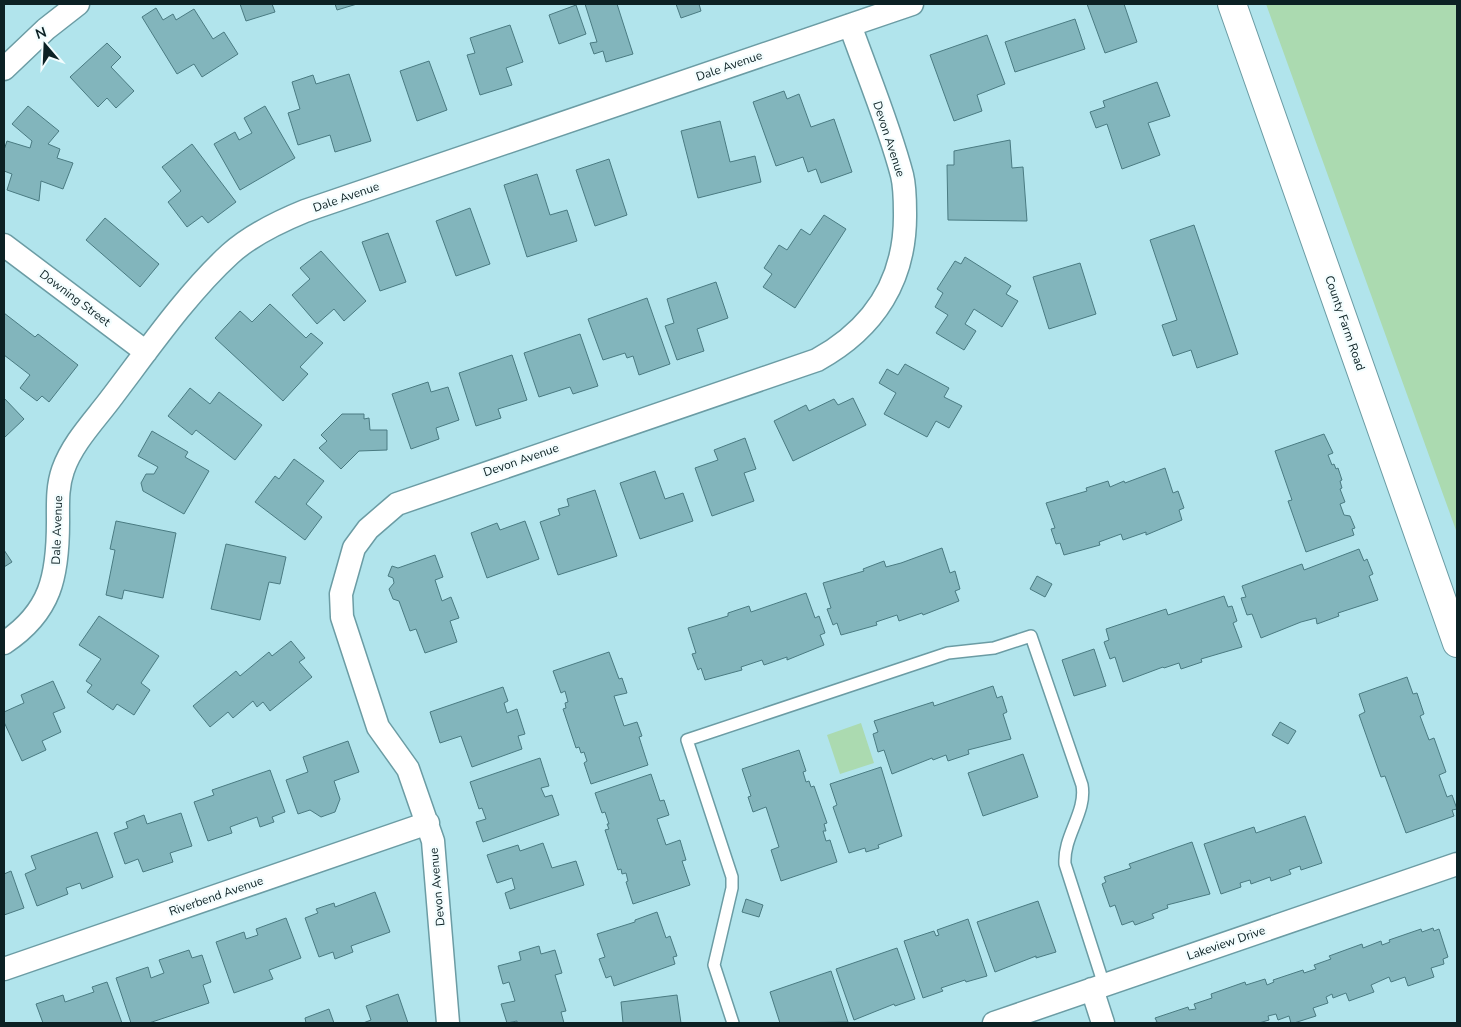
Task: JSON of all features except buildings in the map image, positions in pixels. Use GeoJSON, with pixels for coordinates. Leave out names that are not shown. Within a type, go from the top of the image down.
{"type":"FeatureCollection","features":[{"type":"Feature","properties":{"kind":"street"},"geometry":{"type":"LineString","coordinates":[[4,69],[46,29],[78,4]]}},
{"type":"Feature","properties":{"kind":"street","name":"Dale Avenue"},"geometry":{"type":"LineString","coordinates":[[4,643],[21,631],[38,612],[50,592],[57,559],[58,491],[63,470],[72,449],[146,352],[218,265],[247,241],[280,221],[912,4]]}},
{"type":"Feature","properties":{"kind":"street","name":"County Farm Road"},"geometry":{"type":"LineString","coordinates":[[1232,4],[1457,643]]}},
{"type":"Feature","properties":{"kind":"street","name":"Devon Avenue"},"geometry":{"type":"LineString","coordinates":[[448,1023],[436,857],[428,823],[408,769],[378,727],[346,635],[342,617],[341,594],[354,548],[368,529],[381,516],[397,504],[410,498],[817,360],[837,349],[860,328],[879,306],[894,283],[906,231],[902,176],[850,24]]}},
{"type":"Feature","properties":{"kind":"street","name":"Downing Street"},"geometry":{"type":"LineString","coordinates":[[4,245],[146,352]]}},
{"type":"Feature","properties":{"kind":"street","name":"Riverbend Avenue"},"geometry":{"type":"LineString","coordinates":[[4,969],[428,823]]}},
{"type":"Feature","properties":{"kind":"street","name":"Lakeview Drive"},"geometry":{"type":"LineString","coordinates":[[994,1023],[1457,864]]}},
{"type":"Feature","properties":{"kind":"street"},"geometry":{"type":"LineString","coordinates":[[1098,987],[1103,1023]]}},
{"type":"Feature","properties":{"kind":"lane"},"geometry":{"type":"LineString","coordinates":[[733,1023],[714,965],[732,888],[732,877],[687,740],[948,653],[989,649],[1031,636],[1083,791],[1081,806],[1066,848],[1065,864],[1098,987]]}},
{"type":"Feature","properties":{"kind":"green space"},"geometry":{"type":"Polygon","coordinates":[[[1266,4],[1457,4],[1457,533],[1266,4]]]}},
{"type":"Feature","properties":{"kind":"green space"},"geometry":{"type":"Polygon","coordinates":[[[861,723],[874,763],[840,774],[827,735],[861,723]]]}}]}
